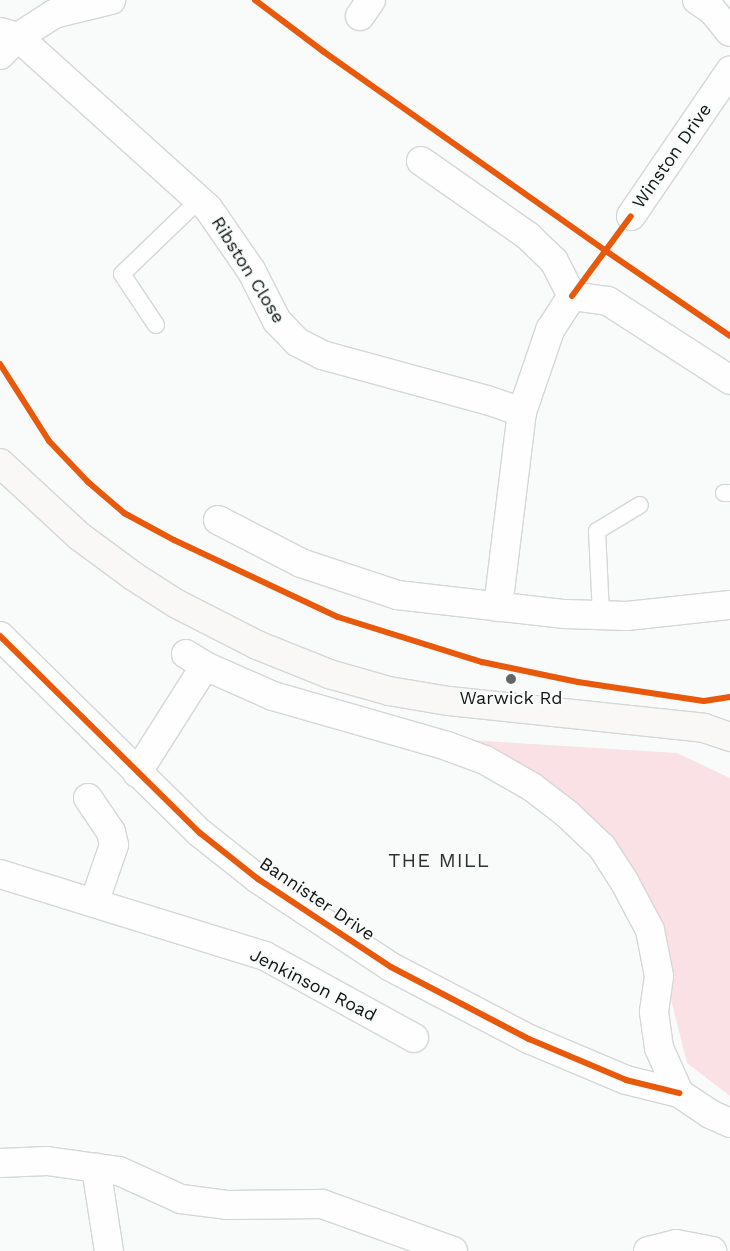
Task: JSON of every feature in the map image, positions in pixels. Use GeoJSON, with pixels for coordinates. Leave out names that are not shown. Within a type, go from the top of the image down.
{"type":"FeatureCollection","features":[{"type":"Feature","properties":{"kind":"street"},"geometry":{"type":"LineString","coordinates":[[6,41],[54,14],[111,0]]}},
{"type":"Feature","properties":{"kind":"street"},"geometry":{"type":"LineString","coordinates":[[696,0],[712,10],[730,32]]}},
{"type":"Feature","properties":{"kind":"street","name":"Ribston Close"},"geometry":{"type":"LineString","coordinates":[[6,41],[208,208],[251,270],[277,321],[297,342],[322,355],[487,400],[522,412]]}},
{"type":"Feature","properties":{"kind":"street","name":"Winston Drive"},"geometry":{"type":"LineString","coordinates":[[631,216],[730,71]]}},
{"type":"Feature","properties":{"kind":"street"},"geometry":{"type":"LineString","coordinates":[[421,161],[528,236],[554,261],[572,296]]}},
{"type":"Feature","properties":{"kind":"street"},"geometry":{"type":"LineString","coordinates":[[572,296],[608,301],[730,380]]}},
{"type":"Feature","properties":{"kind":"street"},"geometry":{"type":"LineString","coordinates":[[498,607],[522,412],[550,330],[572,296]]}},
{"type":"Feature","properties":{"kind":"street"},"geometry":{"type":"LineString","coordinates":[[0,463],[79,536],[132,576],[177,604],[257,645],[329,674],[389,691],[449,701],[717,724],[730,737]]}},
{"type":"Feature","properties":{"kind":"street"},"geometry":{"type":"LineString","coordinates":[[218,520],[301,563],[397,595],[498,607],[601,615],[636,616],[730,605]]}},
{"type":"Feature","properties":{"kind":"street","name":"Bannister Drive"},"geometry":{"type":"LineString","coordinates":[[0,636],[200,833],[258,879],[391,967],[529,1039],[626,1080],[679,1093],[710,1114],[730,1123]]}},
{"type":"Feature","properties":{"kind":"street"},"geometry":{"type":"LineString","coordinates":[[138,773],[195,660],[273,696],[447,746],[485,760],[532,787],[566,813],[602,847],[624,881],[650,930],[659,976],[654,1012],[659,1048],[679,1093]]}},
{"type":"Feature","properties":{"kind":"street"},"geometry":{"type":"LineString","coordinates":[[88,798],[111,832],[114,845],[94,903]]}},
{"type":"Feature","properties":{"kind":"street","name":"Jenkinson Road"},"geometry":{"type":"LineString","coordinates":[[0,874],[264,956],[414,1038]]}},
{"type":"Feature","properties":{"kind":"street"},"geometry":{"type":"LineString","coordinates":[[0,1163],[47,1161],[119,1170],[181,1199],[227,1205],[322,1204],[453,1251]]}},
{"type":"Feature","properties":{"kind":"street"},"geometry":{"type":"LineString","coordinates":[[96,1168],[109,1251]]}},
{"type":"Feature","properties":{"kind":"street"},"geometry":{"type":"LineString","coordinates":[[648,1251],[676,1244],[712,1251]]}},
{"type":"Feature","properties":{"kind":"lane"},"geometry":{"type":"LineString","coordinates":[[156,325],[122,274],[199,200]]}},
{"type":"Feature","properties":{"kind":"lane"},"geometry":{"type":"LineString","coordinates":[[601,615],[597,531],[640,505]]}},
{"type":"Feature","properties":{"kind":"shaded area"},"geometry":{"type":"Polygon","coordinates":[[[469,740],[677,753],[730,778],[730,1096],[687,1063],[644,892],[469,740]]]}},
{"type":"Feature","properties":{"kind":"cycle path"},"geometry":{"type":"LineString","coordinates":[[255,0],[324,52],[730,336]]}},
{"type":"Feature","properties":{"kind":"cycle path"},"geometry":{"type":"LineString","coordinates":[[572,296],[631,216]]}},
{"type":"Feature","properties":{"kind":"cycle path"},"geometry":{"type":"LineString","coordinates":[[0,364],[49,441],[88,482],[124,513],[174,540],[338,617],[482,662],[578,682],[704,701],[730,697]]}},
{"type":"Feature","properties":{"kind":"cycle path"},"geometry":{"type":"LineString","coordinates":[[0,636],[200,833],[258,879],[391,967],[529,1039],[626,1080],[679,1093]]}},
{"type":"Feature","properties":{"kind":"place","name":"Warwick Rd"},"geometry":{"type":"Point","coordinates":[511,679]}},
{"type":"Feature","properties":{"kind":"district","name":"THE MILL"},"geometry":{"type":"Point","coordinates":[439,860]}}]}
